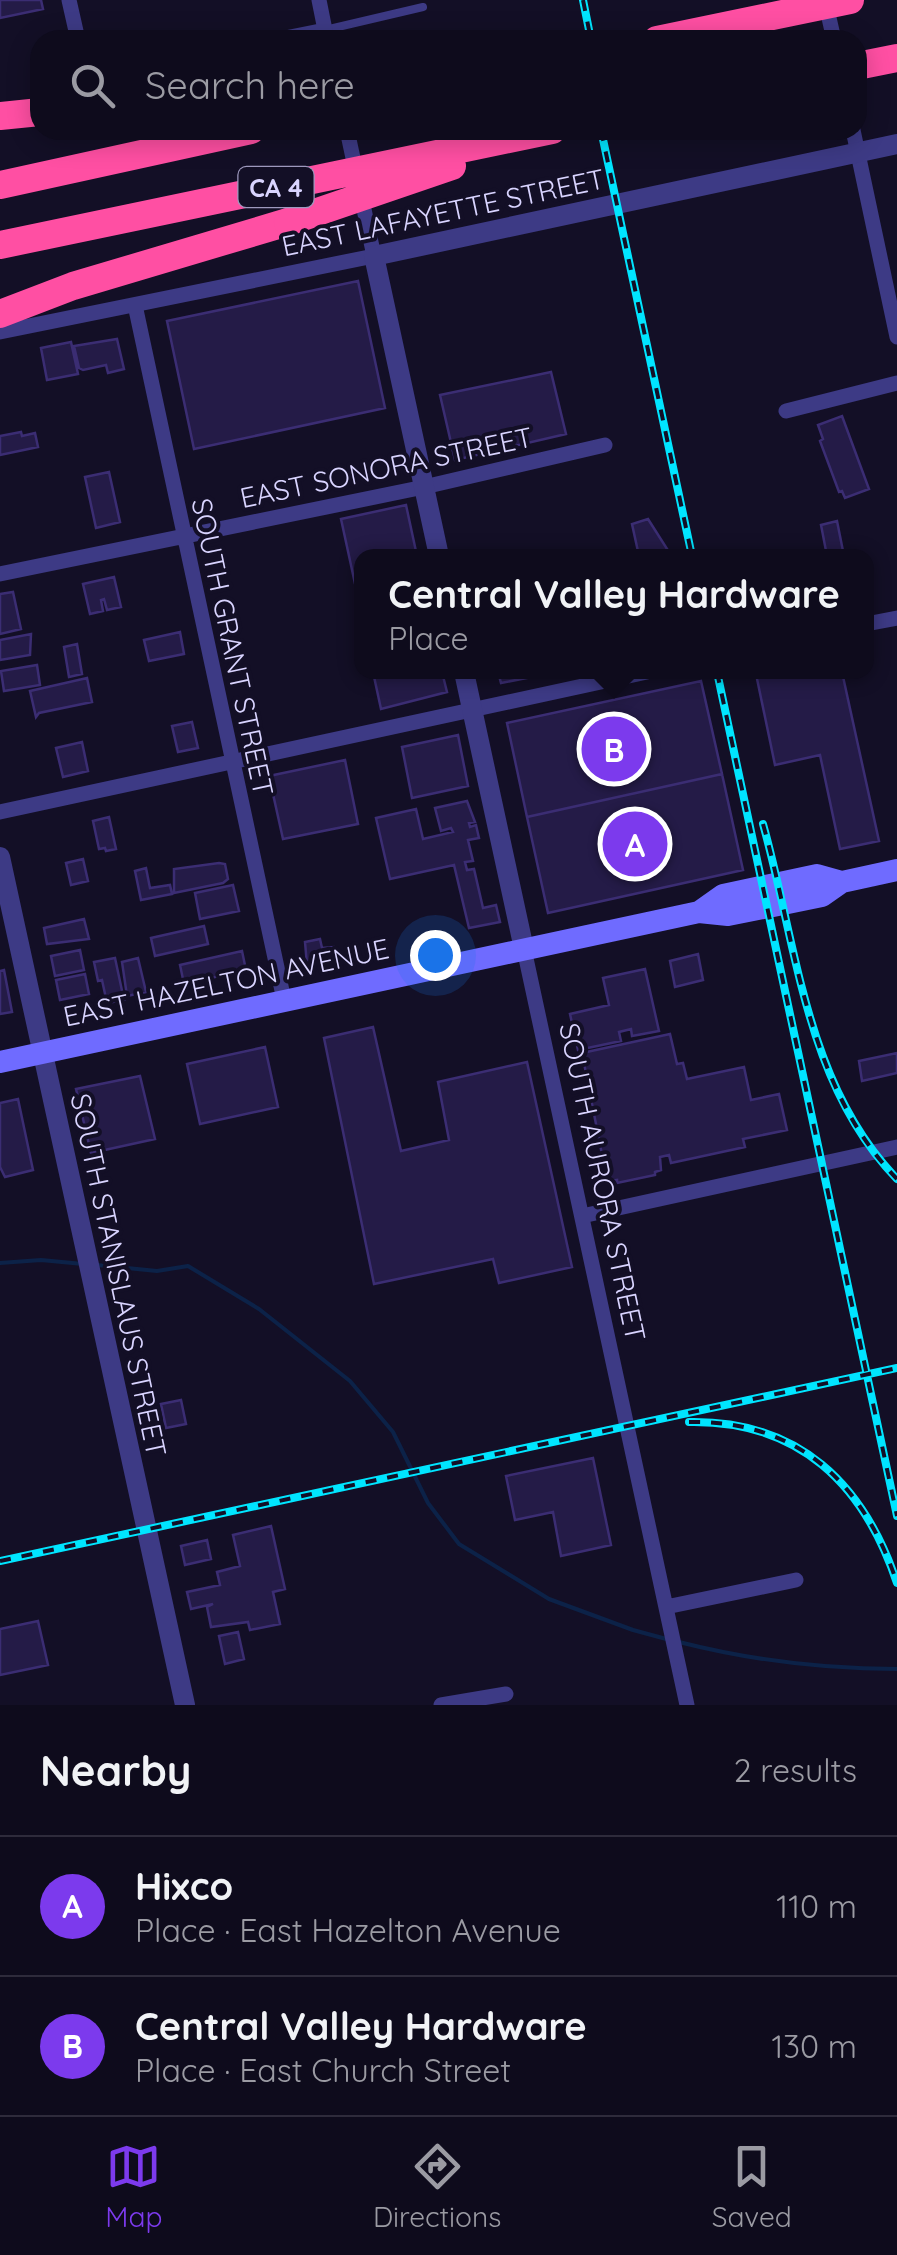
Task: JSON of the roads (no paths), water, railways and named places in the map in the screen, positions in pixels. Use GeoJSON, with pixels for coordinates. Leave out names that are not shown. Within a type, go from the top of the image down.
{"type":"FeatureCollection","features":[{"type":"Feature","properties":{"kind":"highway"},"geometry":{"type":"LineString","coordinates":[[705,30],[850,0]]}},
{"type":"Feature","properties":{"kind":"highway"},"geometry":{"type":"LineString","coordinates":[[867,64],[894,59]]}},
{"type":"Feature","properties":{"kind":"highway"},"geometry":{"type":"LineString","coordinates":[[0,116],[30,113]]}},
{"type":"Feature","properties":{"kind":"highway","name":"CA 4"},"geometry":{"type":"LineString","coordinates":[[0,185],[205,140]]}},
{"type":"Feature","properties":{"kind":"highway","name":"CA 4"},"geometry":{"type":"LineString","coordinates":[[0,245],[506,140]]}},
{"type":"Feature","properties":{"kind":"highway"},"geometry":{"type":"LineString","coordinates":[[0,314],[73,286],[288,222],[525,140]]}},
{"type":"Feature","properties":{"kind":"main road","name":"EAST HAZELTON AVENUE"},"geometry":{"type":"LineString","coordinates":[[0,1062],[699,912],[723,894],[817,875],[842,882],[897,870]]}},
{"type":"Feature","properties":{"kind":"street"},"geometry":{"type":"LineString","coordinates":[[69,0],[76,30]]}},
{"type":"Feature","properties":{"kind":"street"},"geometry":{"type":"LineString","coordinates":[[319,0],[325,30]]}},
{"type":"Feature","properties":{"kind":"street"},"geometry":{"type":"LineString","coordinates":[[825,0],[832,30]]}},
{"type":"Feature","properties":{"kind":"street"},"geometry":{"type":"LineString","coordinates":[[349,140],[437,549]]}},
{"type":"Feature","properties":{"kind":"street"},"geometry":{"type":"LineString","coordinates":[[856,140],[897,338]]}},
{"type":"Feature","properties":{"kind":"street","name":"EAST LAFAYETTE STREET"},"geometry":{"type":"LineString","coordinates":[[0,332],[374,256],[856,140],[897,144]]}},
{"type":"Feature","properties":{"kind":"street","name":"SOUTH GRANT STREET"},"geometry":{"type":"LineString","coordinates":[[135,305],[284,1000]]}},
{"type":"Feature","properties":{"kind":"street"},"geometry":{"type":"LineString","coordinates":[[786,411],[897,383]]}},
{"type":"Feature","properties":{"kind":"street","name":"EAST SONORA STREET"},"geometry":{"type":"LineString","coordinates":[[0,574],[424,487],[605,445]]}},
{"type":"Feature","properties":{"kind":"street","name":"SOUTH AURORA STREET"},"geometry":{"type":"LineString","coordinates":[[466,679],[687,1705]]}},
{"type":"Feature","properties":{"kind":"street"},"geometry":{"type":"LineString","coordinates":[[0,812],[614,679]]}},
{"type":"Feature","properties":{"kind":"street","name":"SOUTH STANISLAUS STREET"},"geometry":{"type":"LineString","coordinates":[[0,856],[184,1705]]}},
{"type":"Feature","properties":{"kind":"street"},"geometry":{"type":"LineString","coordinates":[[582,1216],[897,1147]]}},
{"type":"Feature","properties":{"kind":"street"},"geometry":{"type":"LineString","coordinates":[[666,1607],[796,1580]]}},
{"type":"Feature","properties":{"kind":"street"},"geometry":{"type":"LineString","coordinates":[[441,1705],[506,1694]]}},
{"type":"Feature","properties":{"kind":"lane"},"geometry":{"type":"LineString","coordinates":[[343,30],[423,7]]}},
{"type":"Feature","properties":{"kind":"waterway"},"geometry":{"type":"LineString","coordinates":[[0,1263],[41,1260],[83,1264]]}},
{"type":"Feature","properties":{"kind":"waterway"},"geometry":{"type":"LineString","coordinates":[[97,1265],[157,1271],[188,1266],[259,1309],[350,1381],[393,1432],[428,1503],[459,1544],[549,1599],[670,1640]]}},
{"type":"Feature","properties":{"kind":"waterway"},"geometry":{"type":"LineString","coordinates":[[679,1642],[787,1662],[897,1669]]}},
{"type":"Feature","properties":{"kind":"railway"},"geometry":{"type":"LineString","coordinates":[[583,0],[589,30]]}},
{"type":"Feature","properties":{"kind":"railway"},"geometry":{"type":"LineString","coordinates":[[603,140],[691,549]]}},
{"type":"Feature","properties":{"kind":"railway"},"geometry":{"type":"LineString","coordinates":[[718,679],[897,1516]]}},
{"type":"Feature","properties":{"kind":"railway"},"geometry":{"type":"LineString","coordinates":[[763,824],[808,1011],[823,1057],[866,1141],[897,1179]]}},
{"type":"Feature","properties":{"kind":"railway"},"geometry":{"type":"LineString","coordinates":[[0,1561],[897,1368]]}},
{"type":"Feature","properties":{"kind":"railway"},"geometry":{"type":"LineString","coordinates":[[689,1422],[728,1424],[763,1432],[822,1465],[846,1488],[866,1516],[897,1583]]}},
{"type":"Feature","properties":{"kind":"place","name":"Central Valley Hardware"},"geometry":{"type":"Point","coordinates":[614,749]}},
{"type":"Feature","properties":{"kind":"place","name":"Hixco"},"geometry":{"type":"Point","coordinates":[635,844]}}]}
